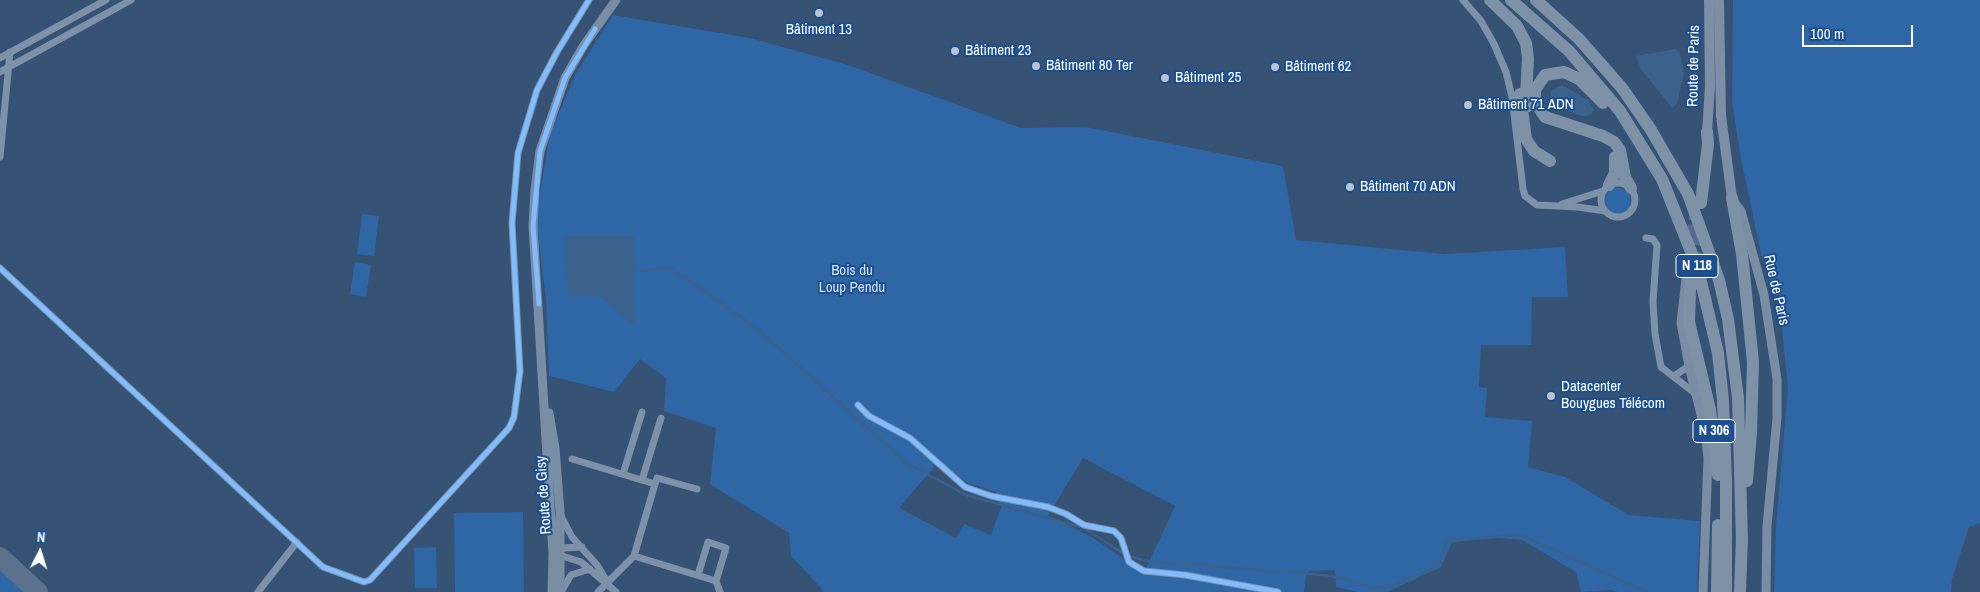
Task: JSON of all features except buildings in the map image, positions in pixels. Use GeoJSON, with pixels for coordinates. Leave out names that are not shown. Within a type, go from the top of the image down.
{"type":"FeatureCollection","features":[{"type":"Feature","properties":{"kind":"highway"},"geometry":{"type":"LineString","coordinates":[[1490,0],[1517,26],[1526,43],[1528,58],[1526,96],[1532,116],[1549,128],[1602,142],[1611,148],[1616,161],[1615,173],[1606,188]]}},
{"type":"Feature","properties":{"kind":"highway","name":"N 118"},"geometry":{"type":"LineString","coordinates":[[1511,0],[1569,51],[1620,111],[1662,179],[1698,269],[1718,353],[1725,447],[1726,592]]}},
{"type":"Feature","properties":{"kind":"highway","name":"N 118"},"geometry":{"type":"LineString","coordinates":[[1536,0],[1579,39],[1622,88],[1651,130],[1688,194],[1718,280],[1728,319],[1738,398],[1742,543],[1740,592]]}},
{"type":"Feature","properties":{"kind":"highway"},"geometry":{"type":"LineString","coordinates":[[1504,13],[1516,36],[1521,52],[1520,107],[1523,132],[1534,151],[1550,161]]}},
{"type":"Feature","properties":{"kind":"highway"},"geometry":{"type":"LineString","coordinates":[[1630,188],[1625,178],[1620,150],[1614,142],[1603,136],[1551,120],[1540,112],[1535,102],[1535,90],[1546,75],[1564,72],[1585,84],[1606,106],[1662,179]]}},
{"type":"Feature","properties":{"kind":"highway"},"geometry":{"type":"LineString","coordinates":[[1699,199],[1708,144],[1707,132]]}},
{"type":"Feature","properties":{"kind":"highway","name":"N 306"},"geometry":{"type":"LineString","coordinates":[[1732,198],[1742,254],[1753,362],[1751,432],[1742,543]]}},
{"type":"Feature","properties":{"kind":"highway","name":"N 306"},"geometry":{"type":"LineString","coordinates":[[1693,274],[1690,291],[1690,322],[1710,410],[1717,463],[1717,592]]}},
{"type":"Feature","properties":{"kind":"main road","name":"Route de Paris"},"geometry":{"type":"LineString","coordinates":[[1707,132],[1710,86],[1709,0]]}},
{"type":"Feature","properties":{"kind":"main road","name":"Rue de Paris"},"geometry":{"type":"LineString","coordinates":[[1719,0],[1721,116],[1732,198]]}},
{"type":"Feature","properties":{"kind":"street"},"geometry":{"type":"LineString","coordinates":[[0,58],[106,0]]}},
{"type":"Feature","properties":{"kind":"street"},"geometry":{"type":"LineString","coordinates":[[0,72],[132,0]]}},
{"type":"Feature","properties":{"kind":"street"},"geometry":{"type":"LineString","coordinates":[[0,268],[330,571],[364,582],[370,580],[509,428],[514,417],[520,371],[512,224],[518,153],[537,90],[556,52],[589,0]]}},
{"type":"Feature","properties":{"kind":"street","name":"Route de Gisy"},"geometry":{"type":"LineString","coordinates":[[560,592],[558,553],[545,427],[545,396],[533,226],[540,151],[565,78],[584,45],[616,0]]}},
{"type":"Feature","properties":{"kind":"street"},"geometry":{"type":"LineString","coordinates":[[1463,0],[1482,21],[1506,72],[1512,97],[1522,189],[1526,196],[1537,205],[1560,205],[1605,211],[1617,218],[1628,214],[1632,210],[1635,199],[1630,188],[1620,183],[1560,205]]}},
{"type":"Feature","properties":{"kind":"street"},"geometry":{"type":"LineString","coordinates":[[0,157],[10,52]]}},
{"type":"Feature","properties":{"kind":"street"},"geometry":{"type":"LineString","coordinates":[[1605,211],[1600,201],[1606,188]]}},
{"type":"Feature","properties":{"kind":"street","name":"Rue de Paris"},"geometry":{"type":"LineString","coordinates":[[1732,198],[1741,211],[1764,295],[1777,380],[1777,418],[1767,526],[1766,592]]}},
{"type":"Feature","properties":{"kind":"street"},"geometry":{"type":"LineString","coordinates":[[1646,238],[1653,239],[1657,245],[1653,300],[1655,334],[1661,367],[1696,394]]}},
{"type":"Feature","properties":{"kind":"street"},"geometry":{"type":"LineString","coordinates":[[1688,261],[1681,323],[1689,366],[1706,431],[1708,458],[1703,592]]}},
{"type":"Feature","properties":{"kind":"street"},"geometry":{"type":"LineString","coordinates":[[1674,376],[1689,366]]}},
{"type":"Feature","properties":{"kind":"street","name":"Route de Gisy"},"geometry":{"type":"LineString","coordinates":[[545,396],[555,448],[560,512],[558,553],[552,592]]}},
{"type":"Feature","properties":{"kind":"street"},"geometry":{"type":"LineString","coordinates":[[858,405],[869,416],[910,438],[965,487],[991,496],[1048,507],[1066,514],[1084,525],[1114,531],[1121,538],[1129,562],[1144,571],[1185,575],[1278,592]]}},
{"type":"Feature","properties":{"kind":"street"},"geometry":{"type":"LineString","coordinates":[[623,474],[642,412]]}},
{"type":"Feature","properties":{"kind":"street"},"geometry":{"type":"LineString","coordinates":[[642,480],[661,418]]}},
{"type":"Feature","properties":{"kind":"street"},"geometry":{"type":"LineString","coordinates":[[572,459],[655,484]]}},
{"type":"Feature","properties":{"kind":"street"},"geometry":{"type":"LineString","coordinates":[[598,592],[634,556],[657,478],[697,489]]}},
{"type":"Feature","properties":{"kind":"street"},"geometry":{"type":"LineString","coordinates":[[560,512],[570,533],[598,565],[608,583]]}},
{"type":"Feature","properties":{"kind":"street"},"geometry":{"type":"LineString","coordinates":[[258,592],[297,542]]}},
{"type":"Feature","properties":{"kind":"street"},"geometry":{"type":"LineString","coordinates":[[698,576],[708,542],[726,548],[716,581],[720,592]]}},
{"type":"Feature","properties":{"kind":"street"},"geometry":{"type":"LineString","coordinates":[[558,553],[582,547]]}},
{"type":"Feature","properties":{"kind":"street"},"geometry":{"type":"LineString","coordinates":[[558,553],[578,559],[608,583],[616,592]]}},
{"type":"Feature","properties":{"kind":"street"},"geometry":{"type":"LineString","coordinates":[[634,556],[716,581]]}},
{"type":"Feature","properties":{"kind":"street"},"geometry":{"type":"LineString","coordinates":[[560,592],[571,575],[590,569]]}},
{"type":"Feature","properties":{"kind":"green space"},"geometry":{"type":"Polygon","coordinates":[[[1733,0],[1980,0],[1980,523],[1969,527],[1952,579],[1951,592],[1774,592],[1776,526],[1788,387],[1780,311],[1762,258],[1741,159],[1732,102],[1733,0]]]}},
{"type":"Feature","properties":{"kind":"green space","name":"Bois du Loup Pendu"},"geometry":{"type":"Polygon","coordinates":[[[613,15],[750,38],[848,65],[1021,128],[1086,127],[1283,166],[1296,240],[1444,254],[1565,247],[1568,297],[1532,297],[1531,345],[1481,345],[1479,387],[1487,388],[1485,417],[1532,421],[1528,467],[1565,477],[1629,515],[1700,521],[1697,592],[1618,592],[1612,590],[1581,592],[1576,572],[1522,540],[1498,538],[1452,542],[1441,567],[1387,592],[1358,592],[1336,587],[1335,570],[1309,571],[1306,576],[1304,592],[822,592],[821,588],[791,556],[789,533],[710,484],[716,428],[664,411],[666,378],[640,359],[614,392],[549,376],[546,300],[536,216],[550,134],[575,75],[613,15]],[[1083,458],[1048,516],[1092,537],[1144,573],[1175,506],[1083,458]],[[939,461],[899,508],[956,538],[964,524],[991,535],[1001,507],[996,492],[966,482],[939,461]]]}},
{"type":"Feature","properties":{"kind":"green space"},"geometry":{"type":"Polygon","coordinates":[[[1618,188],[1627,192],[1631,201],[1627,210],[1618,214],[1609,210],[1605,201],[1609,192],[1618,188]]]}},
{"type":"Feature","properties":{"kind":"green space"},"geometry":{"type":"Polygon","coordinates":[[[362,214],[379,216],[374,256],[357,254],[362,214]]]}},
{"type":"Feature","properties":{"kind":"green space"},"geometry":{"type":"Polygon","coordinates":[[[355,262],[371,265],[366,297],[350,294],[355,262]]]}},
{"type":"Feature","properties":{"kind":"green space"},"geometry":{"type":"Polygon","coordinates":[[[523,512],[524,592],[455,592],[454,513],[523,512]]]}},
{"type":"Feature","properties":{"kind":"green space"},"geometry":{"type":"Polygon","coordinates":[[[436,547],[437,588],[415,588],[414,548],[436,547]]]}},
{"type":"Feature","properties":{"kind":"green space"},"geometry":{"type":"Polygon","coordinates":[[[0,568],[21,587],[26,592],[0,592],[0,568]]]}},
{"type":"Feature","properties":{"kind":"shaded area"},"geometry":{"type":"Polygon","coordinates":[[[1675,49],[1680,53],[1684,73],[1677,104],[1672,108],[1640,68],[1636,56],[1675,49]]]}},
{"type":"Feature","properties":{"kind":"shaded area"},"geometry":{"type":"Polygon","coordinates":[[[1562,85],[1588,100],[1594,110],[1591,115],[1582,116],[1562,109],[1551,100],[1551,91],[1562,85]]]}},
{"type":"Feature","properties":{"kind":"shaded area"},"geometry":{"type":"Polygon","coordinates":[[[564,236],[634,236],[634,325],[600,296],[569,296],[564,236]]]}},
{"type":"Feature","properties":{"kind":"waterway"},"geometry":{"type":"LineString","coordinates":[[631,271],[673,269],[759,330],[905,462],[966,495],[1084,528],[1124,554]]}},
{"type":"Feature","properties":{"kind":"waterway"},"geometry":{"type":"LineString","coordinates":[[1129,556],[1147,561],[1332,576],[1371,587],[1386,588],[1438,567],[1447,540],[1521,535],[1647,592]]}},
{"type":"Feature","properties":{"kind":"taxiway"},"geometry":{"type":"LineString","coordinates":[[0,557],[38,592]]}},
{"type":"Feature","properties":{"kind":"tunnel"},"geometry":{"type":"LineString","coordinates":[[1690,247],[1694,215]]}},
{"type":"Feature","properties":{"kind":"tunnel"},"geometry":{"type":"LineString","coordinates":[[1694,263],[1699,220]]}},
{"type":"Feature","properties":{"kind":"cycle path"},"geometry":{"type":"LineString","coordinates":[[0,268],[323,567],[364,582],[370,580],[509,428],[514,417],[520,371],[512,223],[518,153],[537,90],[557,52],[589,0]]}},
{"type":"Feature","properties":{"kind":"cycle path"},"geometry":{"type":"LineString","coordinates":[[539,304],[533,226],[540,151],[565,78],[595,29]]}},
{"type":"Feature","properties":{"kind":"cycle path"},"geometry":{"type":"LineString","coordinates":[[858,405],[869,416],[910,438],[965,487],[991,496],[1048,507],[1066,514],[1084,525],[1114,531],[1121,538],[1129,562],[1144,571],[1185,575],[1278,592]]}},
{"type":"Feature","properties":{"kind":"place","name":"Bâtiment 13"},"geometry":{"type":"Point","coordinates":[819,13]}},
{"type":"Feature","properties":{"kind":"place","name":"Bâtiment 23"},"geometry":{"type":"Point","coordinates":[955,51]}},
{"type":"Feature","properties":{"kind":"place","name":"Bâtiment 80 Ter"},"geometry":{"type":"Point","coordinates":[1036,66]}},
{"type":"Feature","properties":{"kind":"place","name":"Bâtiment 62"},"geometry":{"type":"Point","coordinates":[1275,67]}},
{"type":"Feature","properties":{"kind":"place","name":"Bâtiment 25"},"geometry":{"type":"Point","coordinates":[1165,78]}},
{"type":"Feature","properties":{"kind":"place","name":"Bâtiment 71 ADN"},"geometry":{"type":"Point","coordinates":[1468,105]}},
{"type":"Feature","properties":{"kind":"place","name":"Bâtiment 70 ADN"},"geometry":{"type":"Point","coordinates":[1350,187]}},
{"type":"Feature","properties":{"kind":"place","name":"Datacenter Bouygues Télécom"},"geometry":{"type":"Point","coordinates":[1551,396]}}]}
